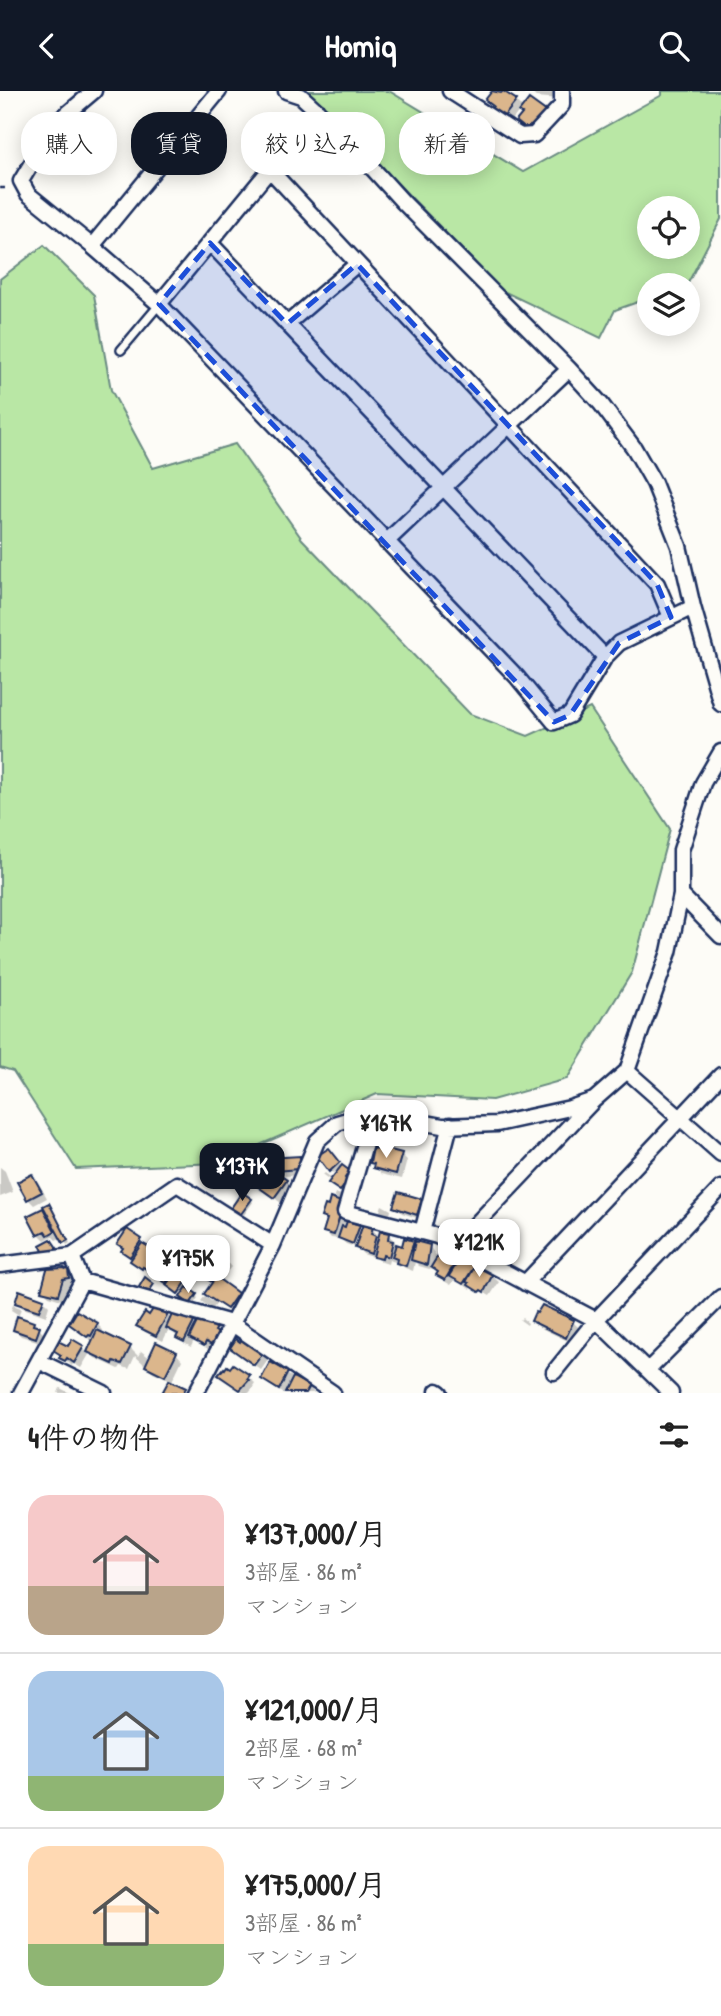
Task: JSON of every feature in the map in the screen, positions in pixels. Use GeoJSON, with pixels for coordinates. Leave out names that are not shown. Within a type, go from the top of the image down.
{"type":"FeatureCollection","features":[{"type":"Feature","properties":{"kind":"street"},"geometry":{"type":"LineString","coordinates":[[93,91],[55,124],[21,181],[28,194],[159,304],[517,677],[554,722],[570,715],[605,657],[619,643],[693,607]]}},
{"type":"Feature","properties":{"kind":"street"},"geometry":{"type":"LineString","coordinates":[[92,246],[219,91]]}},
{"type":"Feature","properties":{"kind":"street"},"geometry":{"type":"LineString","coordinates":[[286,91],[301,96],[335,127],[403,202],[569,369],[601,404],[634,448],[654,483],[679,546],[693,607],[721,704]]}},
{"type":"Feature","properties":{"kind":"street"},"geometry":{"type":"LineString","coordinates":[[450,91],[471,97],[520,136],[534,135],[562,105],[562,91]]}},
{"type":"Feature","properties":{"kind":"street"},"geometry":{"type":"LineString","coordinates":[[159,304],[266,175]]}},
{"type":"Feature","properties":{"kind":"street"},"geometry":{"type":"LineString","coordinates":[[275,175],[657,584],[671,617]]}},
{"type":"Feature","properties":{"kind":"street"},"geometry":{"type":"LineString","coordinates":[[210,243],[605,657]]}},
{"type":"Feature","properties":{"kind":"street"},"geometry":{"type":"LineString","coordinates":[[287,324],[357,264]]}},
{"type":"Feature","properties":{"kind":"street"},"geometry":{"type":"LineString","coordinates":[[386,542],[569,369]]}},
{"type":"Feature","properties":{"kind":"street"},"geometry":{"type":"LineString","coordinates":[[456,1245],[594,1100],[627,1071],[669,952],[681,895],[681,850],[703,783],[721,753]]}},
{"type":"Feature","properties":{"kind":"street"},"geometry":{"type":"LineString","coordinates":[[681,895],[721,936]]}},
{"type":"Feature","properties":{"kind":"street"},"geometry":{"type":"LineString","coordinates":[[627,1071],[721,1154]]}},
{"type":"Feature","properties":{"kind":"street"},"geometry":{"type":"LineString","coordinates":[[525,1283],[721,1075]]}},
{"type":"Feature","properties":{"kind":"street"},"geometry":{"type":"LineString","coordinates":[[196,1393],[273,1245],[317,1140],[337,1123],[374,1113],[442,1126],[497,1124],[594,1100]]}},
{"type":"Feature","properties":{"kind":"street"},"geometry":{"type":"LineString","coordinates":[[374,1113],[345,1212],[437,1236],[596,1320],[671,1393]]}},
{"type":"Feature","properties":{"kind":"street"},"geometry":{"type":"LineString","coordinates":[[422,1232],[450,1125]]}},
{"type":"Feature","properties":{"kind":"street"},"geometry":{"type":"LineString","coordinates":[[0,1265],[72,1256],[177,1184],[273,1245]]}},
{"type":"Feature","properties":{"kind":"street"},"geometry":{"type":"LineString","coordinates":[[554,1372],[596,1320],[721,1188]]}},
{"type":"Feature","properties":{"kind":"street"},"geometry":{"type":"LineString","coordinates":[[72,1256],[82,1281]]}},
{"type":"Feature","properties":{"kind":"street"},"geometry":{"type":"LineString","coordinates":[[82,1281],[231,1323],[326,1391]]}},
{"type":"Feature","properties":{"kind":"street"},"geometry":{"type":"LineString","coordinates":[[21,1393],[82,1281]]}},
{"type":"Feature","properties":{"kind":"street"},"geometry":{"type":"LineString","coordinates":[[648,1370],[721,1297]]}},
{"type":"Feature","properties":{"kind":"street"},"geometry":{"type":"LineString","coordinates":[[39,1361],[104,1393]]}},
{"type":"Feature","properties":{"kind":"lane"},"geometry":{"type":"LineString","coordinates":[[121,350],[159,304]]}},
{"type":"Feature","properties":{"kind":"highlighted area"},"geometry":{"type":"Polygon","coordinates":[[[210,243],[287,324],[357,264],[657,584],[671,617],[619,643],[570,715],[554,722],[159,304],[210,243]]]}},
{"type":"Feature","properties":{"kind":"green space"},"geometry":{"type":"Polygon","coordinates":[[[307,91],[389,91],[424,112],[399,112],[399,175],[495,175],[495,155],[523,172],[662,95],[662,91],[721,91],[721,219],[693,273],[637,273],[637,302],[615,310],[601,338],[503,291],[385,171],[385,112],[328,112],[307,91]]]}},
{"type":"Feature","properties":{"kind":"green space"},"geometry":{"type":"Polygon","coordinates":[[[44,245],[94,295],[111,390],[153,468],[235,444],[302,539],[470,714],[528,736],[590,708],[670,829],[632,972],[567,1079],[492,1100],[377,1094],[218,1163],[76,1169],[13,1071],[0,1067],[0,279],[44,245]]]}},
{"type":"Feature","properties":{"kind":"building"},"geometry":{"type":"Polygon","coordinates":[[[492,91],[503,91],[517,100],[502,119],[490,110],[493,106],[485,100],[492,91]]]}},
{"type":"Feature","properties":{"kind":"building"},"geometry":{"type":"Polygon","coordinates":[[[529,99],[547,112],[533,129],[530,126],[527,130],[516,121],[529,99]]]}},
{"type":"Feature","properties":{"kind":"building"},"geometry":{"type":"Polygon","coordinates":[[[329,1148],[340,1162],[329,1172],[317,1156],[329,1148]]]}},
{"type":"Feature","properties":{"kind":"building"},"geometry":{"type":"Polygon","coordinates":[[[373,1148],[402,1153],[396,1174],[373,1168],[374,1164],[370,1163],[373,1148]]]}},
{"type":"Feature","properties":{"kind":"building"},"geometry":{"type":"Polygon","coordinates":[[[300,1156],[297,1169],[277,1171],[276,1166],[268,1166],[268,1158],[300,1156]]]}},
{"type":"Feature","properties":{"kind":"building"},"geometry":{"type":"Polygon","coordinates":[[[263,1163],[287,1180],[274,1198],[250,1181],[263,1163]]]}},
{"type":"Feature","properties":{"kind":"building"},"geometry":{"type":"Polygon","coordinates":[[[342,1165],[350,1171],[345,1178],[348,1181],[340,1191],[328,1183],[342,1165]]]}},
{"type":"Feature","properties":{"kind":"building"},"geometry":{"type":"Polygon","coordinates":[[[32,1174],[42,1192],[27,1200],[17,1182],[32,1174]]]}},
{"type":"Feature","properties":{"kind":"building"},"geometry":{"type":"Polygon","coordinates":[[[242,1192],[252,1199],[241,1214],[231,1208],[242,1192]]]}},
{"type":"Feature","properties":{"kind":"building"},"geometry":{"type":"Polygon","coordinates":[[[398,1192],[422,1199],[417,1215],[393,1207],[398,1192]]]}},
{"type":"Feature","properties":{"kind":"building"},"geometry":{"type":"Polygon","coordinates":[[[330,1198],[344,1203],[334,1235],[323,1232],[327,1219],[321,1217],[330,1198]]]}},
{"type":"Feature","properties":{"kind":"building"},"geometry":{"type":"Polygon","coordinates":[[[49,1203],[68,1240],[63,1243],[43,1206],[49,1203]]]}},
{"type":"Feature","properties":{"kind":"building"},"geometry":{"type":"Polygon","coordinates":[[[43,1208],[55,1231],[48,1235],[45,1231],[37,1235],[27,1216],[43,1208]]]}},
{"type":"Feature","properties":{"kind":"building"},"geometry":{"type":"Polygon","coordinates":[[[347,1221],[360,1225],[353,1244],[338,1238],[347,1221]]]}},
{"type":"Feature","properties":{"kind":"building"},"geometry":{"type":"Polygon","coordinates":[[[363,1224],[373,1227],[371,1234],[376,1236],[371,1254],[355,1248],[363,1224]]]}},
{"type":"Feature","properties":{"kind":"building"},"geometry":{"type":"Polygon","coordinates":[[[127,1229],[142,1239],[130,1257],[121,1251],[123,1248],[117,1244],[127,1229]]]}},
{"type":"Feature","properties":{"kind":"building"},"geometry":{"type":"Polygon","coordinates":[[[380,1231],[389,1233],[388,1240],[393,1241],[389,1257],[383,1255],[382,1259],[373,1257],[380,1231]]]}},
{"type":"Feature","properties":{"kind":"building"},"geometry":{"type":"Polygon","coordinates":[[[404,1238],[414,1241],[406,1266],[396,1263],[397,1259],[392,1257],[396,1244],[402,1246],[404,1238]]]}},
{"type":"Feature","properties":{"kind":"building"},"geometry":{"type":"Polygon","coordinates":[[[51,1239],[57,1248],[45,1255],[40,1245],[51,1239]]]}},
{"type":"Feature","properties":{"kind":"building"},"geometry":{"type":"Polygon","coordinates":[[[415,1241],[430,1245],[427,1265],[411,1260],[415,1241]]]}},
{"type":"Feature","properties":{"kind":"building"},"geometry":{"type":"Polygon","coordinates":[[[142,1243],[159,1253],[148,1270],[130,1261],[142,1243]]]}},
{"type":"Feature","properties":{"kind":"building"},"geometry":{"type":"Polygon","coordinates":[[[203,1244],[226,1259],[212,1282],[205,1278],[210,1271],[193,1259],[203,1244]]]}},
{"type":"Feature","properties":{"kind":"building"},"geometry":{"type":"Polygon","coordinates":[[[442,1249],[449,1253],[451,1249],[460,1255],[445,1280],[436,1275],[438,1272],[431,1267],[442,1249]]]}},
{"type":"Feature","properties":{"kind":"building"},"geometry":{"type":"Polygon","coordinates":[[[161,1254],[177,1265],[166,1283],[149,1272],[161,1254]]]}},
{"type":"Feature","properties":{"kind":"building"},"geometry":{"type":"Polygon","coordinates":[[[462,1255],[476,1264],[463,1284],[449,1276],[462,1255]]]}},
{"type":"Feature","properties":{"kind":"building"},"geometry":{"type":"Polygon","coordinates":[[[476,1264],[493,1274],[484,1292],[479,1292],[466,1282],[476,1264]]]}},
{"type":"Feature","properties":{"kind":"building"},"geometry":{"type":"Polygon","coordinates":[[[180,1267],[191,1275],[178,1294],[166,1285],[180,1267]]]}},
{"type":"Feature","properties":{"kind":"building"},"geometry":{"type":"Polygon","coordinates":[[[47,1269],[68,1270],[69,1278],[63,1279],[58,1295],[41,1291],[47,1269]]]}},
{"type":"Feature","properties":{"kind":"building"},"geometry":{"type":"Polygon","coordinates":[[[145,1277],[154,1284],[148,1293],[139,1287],[145,1277]]]}},
{"type":"Feature","properties":{"kind":"building"},"geometry":{"type":"Polygon","coordinates":[[[216,1277],[238,1293],[227,1309],[204,1294],[216,1277]]]}},
{"type":"Feature","properties":{"kind":"building"},"geometry":{"type":"Polygon","coordinates":[[[187,1287],[197,1294],[190,1304],[180,1297],[187,1287]]]}},
{"type":"Feature","properties":{"kind":"building"},"geometry":{"type":"Polygon","coordinates":[[[19,1290],[44,1299],[39,1311],[15,1303],[19,1290]]]}},
{"type":"Feature","properties":{"kind":"building"},"geometry":{"type":"Polygon","coordinates":[[[542,1305],[574,1320],[566,1338],[531,1321],[542,1305]]]}},
{"type":"Feature","properties":{"kind":"building"},"geometry":{"type":"Polygon","coordinates":[[[155,1306],[168,1314],[156,1336],[136,1326],[145,1312],[149,1315],[155,1306]]]}},
{"type":"Feature","properties":{"kind":"building"},"geometry":{"type":"Polygon","coordinates":[[[77,1311],[98,1323],[91,1336],[87,1337],[69,1324],[77,1311]]]}},
{"type":"Feature","properties":{"kind":"building"},"geometry":{"type":"Polygon","coordinates":[[[173,1312],[194,1322],[184,1342],[176,1338],[178,1334],[166,1328],[173,1312]]]}},
{"type":"Feature","properties":{"kind":"building"},"geometry":{"type":"Polygon","coordinates":[[[17,1316],[40,1327],[36,1338],[13,1330],[17,1316]]]}},
{"type":"Feature","properties":{"kind":"building"},"geometry":{"type":"Polygon","coordinates":[[[202,1319],[214,1325],[217,1328],[215,1331],[221,1335],[215,1347],[206,1342],[204,1346],[189,1338],[197,1322],[200,1323],[202,1319]]]}},
{"type":"Feature","properties":{"kind":"building"},"geometry":{"type":"Polygon","coordinates":[[[97,1330],[131,1346],[122,1364],[114,1361],[113,1364],[87,1352],[97,1330]]]}},
{"type":"Feature","properties":{"kind":"building"},"geometry":{"type":"Polygon","coordinates":[[[242,1338],[263,1353],[254,1365],[230,1348],[236,1339],[240,1342],[242,1338]]]}},
{"type":"Feature","properties":{"kind":"building"},"geometry":{"type":"Polygon","coordinates":[[[72,1339],[84,1346],[74,1363],[67,1358],[65,1361],[59,1358],[61,1355],[53,1350],[58,1341],[68,1346],[72,1339]]]}},
{"type":"Feature","properties":{"kind":"building"},"geometry":{"type":"Polygon","coordinates":[[[156,1342],[177,1352],[165,1376],[145,1366],[156,1342]]]}},
{"type":"Feature","properties":{"kind":"building"},"geometry":{"type":"Polygon","coordinates":[[[270,1362],[288,1372],[279,1390],[261,1379],[270,1362]]]}},
{"type":"Feature","properties":{"kind":"building"},"geometry":{"type":"Polygon","coordinates":[[[233,1364],[250,1375],[240,1390],[218,1375],[233,1364]]]}},
{"type":"Feature","properties":{"kind":"building"},"geometry":{"type":"Polygon","coordinates":[[[293,1377],[310,1386],[306,1393],[285,1393],[293,1377]]]}},
{"type":"Feature","properties":{"kind":"building"},"geometry":{"type":"Polygon","coordinates":[[[169,1380],[186,1388],[184,1391],[188,1393],[162,1393],[169,1380]]]}}]}
